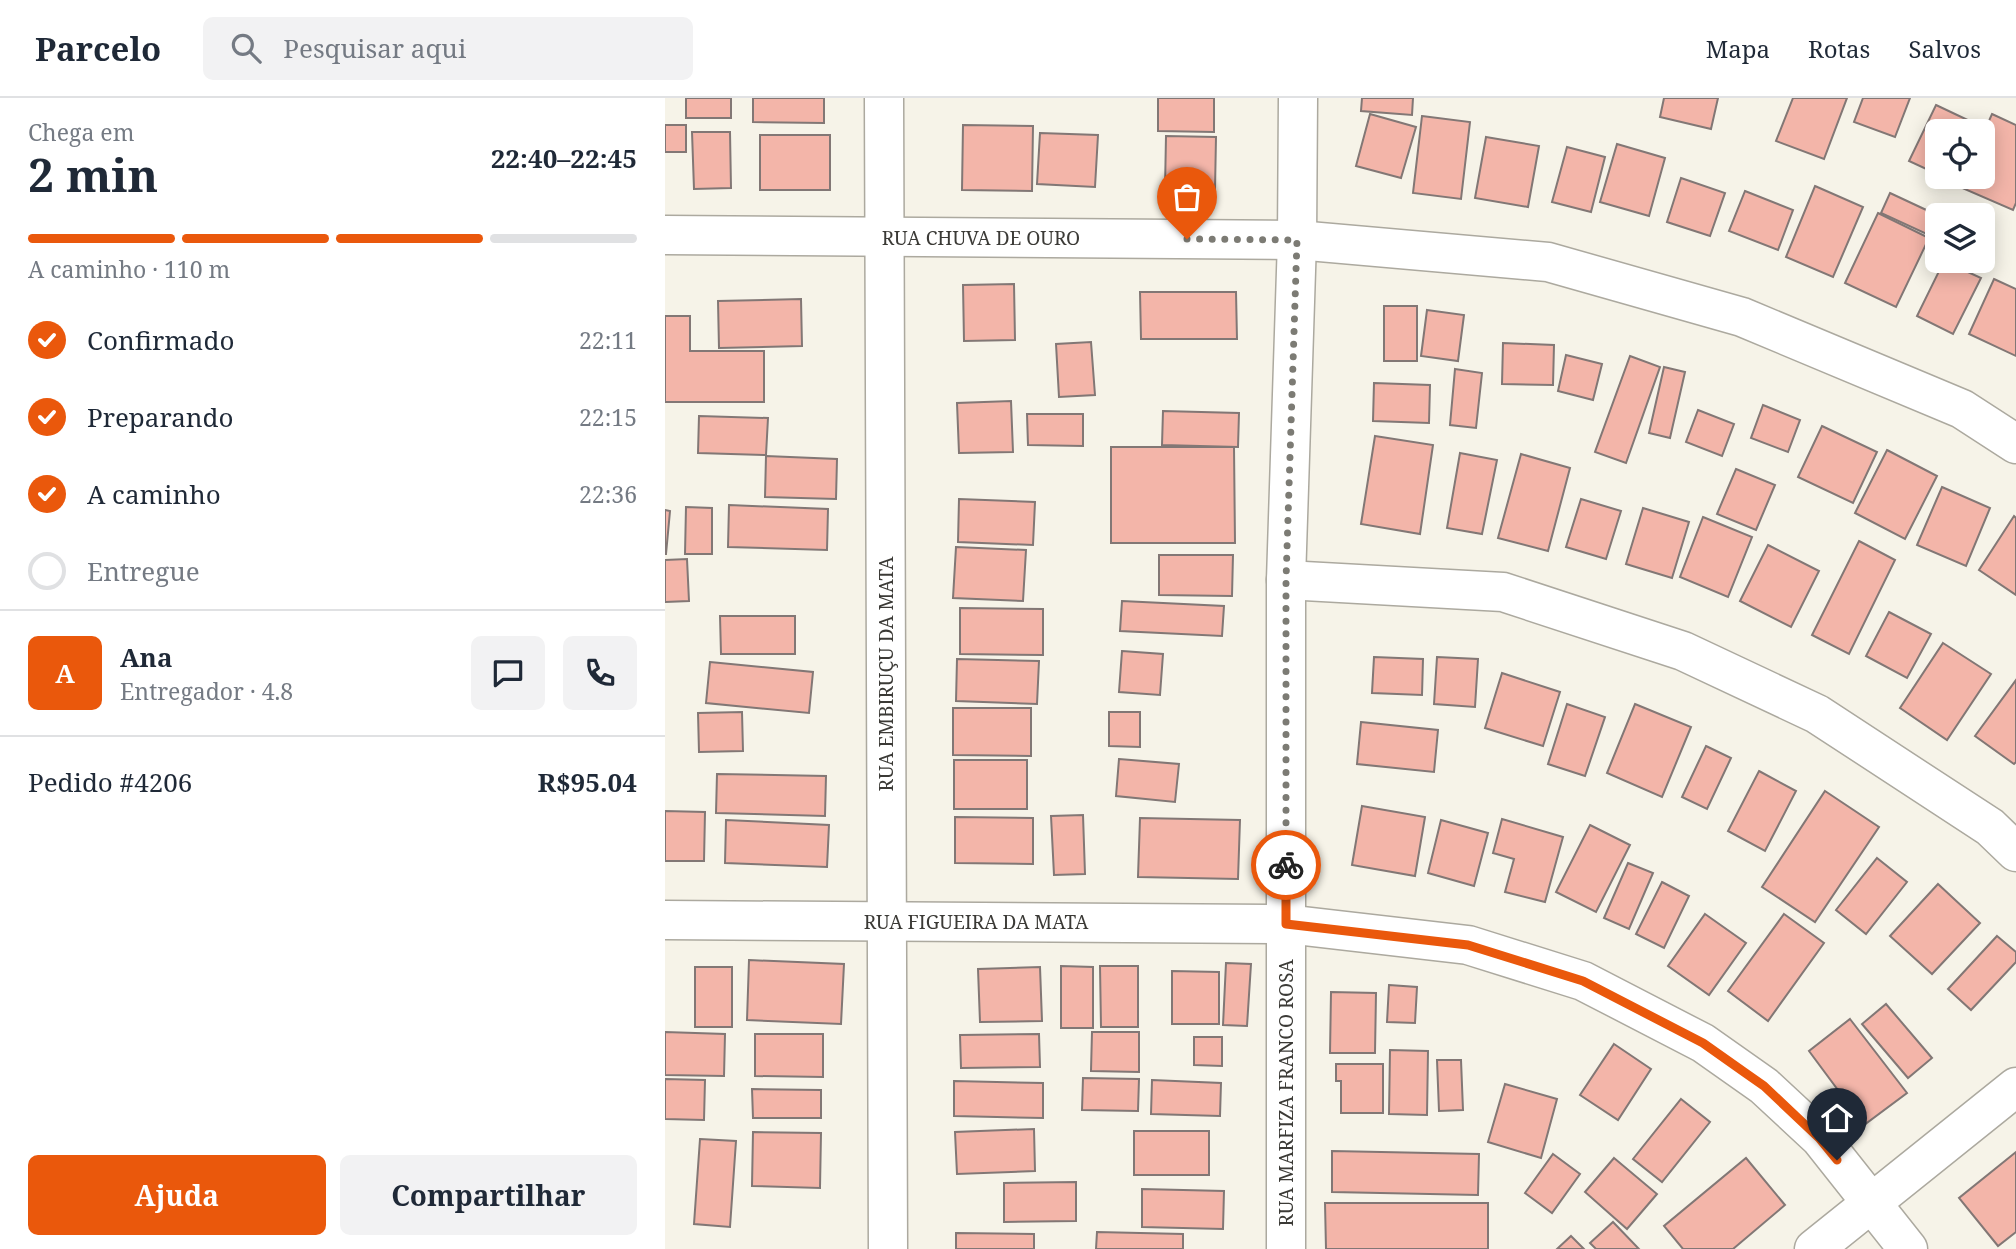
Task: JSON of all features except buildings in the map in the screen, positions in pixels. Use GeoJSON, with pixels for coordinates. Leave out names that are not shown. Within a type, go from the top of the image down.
{"type":"FeatureCollection","features":[{"type":"Feature","properties":{"kind":"street","name":"RUA EMBIRUÇU DA MATA"},"geometry":{"type":"LineString","coordinates":[[884,98],[888,1249]]}},
{"type":"Feature","properties":{"kind":"street","name":"RUA MARFIZA FRANCO ROSA"},"geometry":{"type":"LineString","coordinates":[[1286,1249],[1286,580],[1297,240],[1297,98]]}},
{"type":"Feature","properties":{"kind":"street","name":"RUA CHUVA DE OURO"},"geometry":{"type":"LineString","coordinates":[[665,235],[1297,240],[1548,262],[1742,317],[1962,409],[2016,444]]}},
{"type":"Feature","properties":{"kind":"street"},"geometry":{"type":"LineString","coordinates":[[1286,580],[1503,592],[1683,651],[1817,714],[1990,827],[2016,852]]}},
{"type":"Feature","properties":{"kind":"street","name":"RUA FIGUEIRA DA MATA"},"geometry":{"type":"LineString","coordinates":[[665,920],[1286,924],[1468,945],[1583,981],[1703,1043],[1764,1086],[1819,1138],[1908,1249]]}},
{"type":"Feature","properties":{"kind":"street"},"geometry":{"type":"LineString","coordinates":[[1814,1249],[2016,1087]]}},
{"type":"Feature","properties":{"kind":"way so far"},"geometry":{"type":"LineString","coordinates":[[1187,239],[1297,240],[1286,580],[1286,865]]}},
{"type":"Feature","properties":{"kind":"route"},"geometry":{"type":"LineString","coordinates":[[1286,865],[1286,924],[1468,945],[1583,981],[1703,1043],[1764,1086],[1819,1138],[1837,1160]]}}]}
